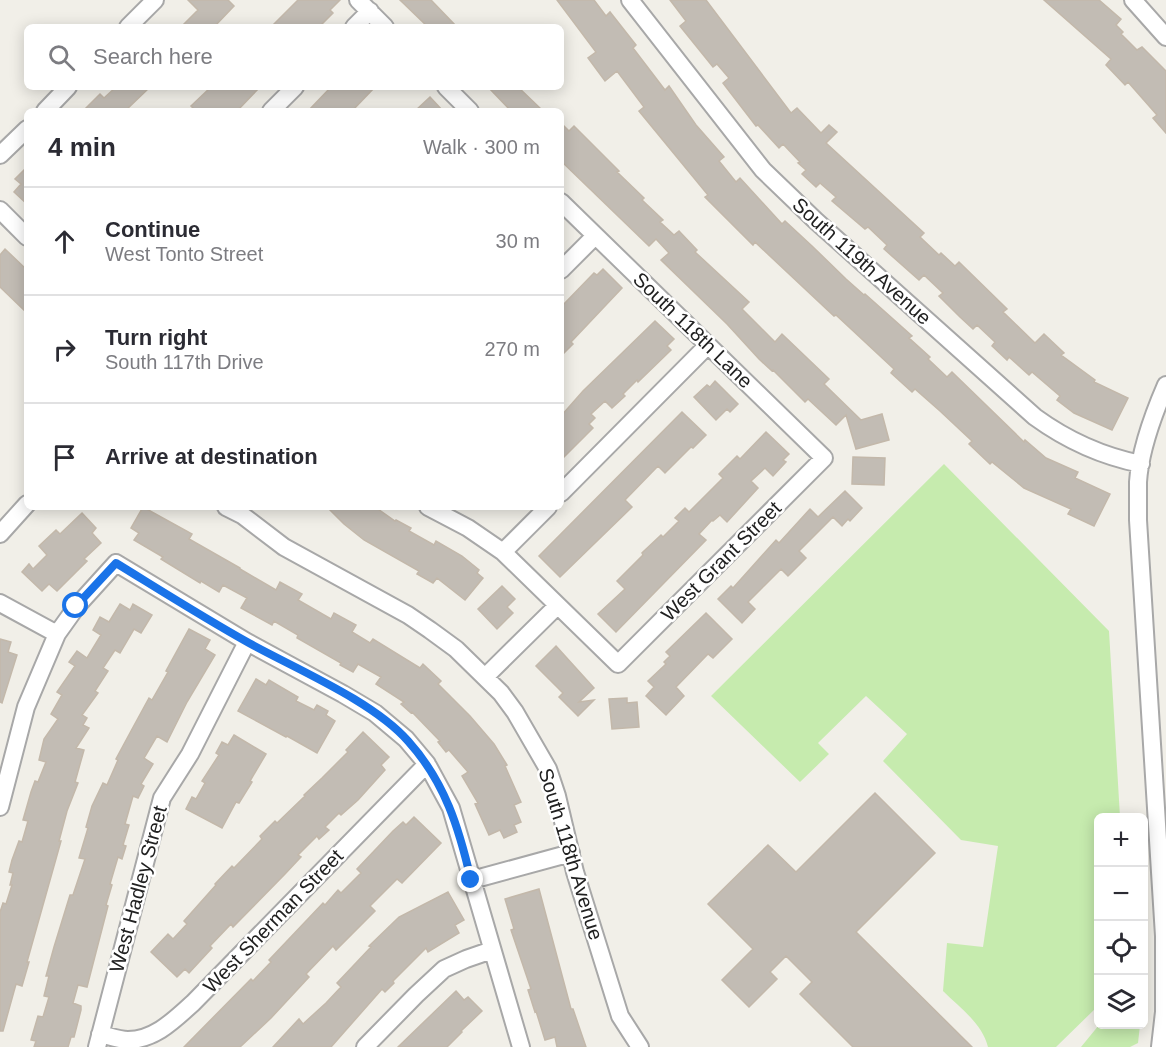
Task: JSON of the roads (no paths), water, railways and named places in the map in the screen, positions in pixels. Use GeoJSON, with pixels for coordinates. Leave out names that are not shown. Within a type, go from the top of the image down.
{"type":"FeatureCollection","features":[{"type":"Feature","properties":{"kind":"street"},"geometry":{"type":"LineString","coordinates":[[131,24],[155,0]]}},
{"type":"Feature","properties":{"kind":"street","name":"South 119th Avenue"},"geometry":{"type":"LineString","coordinates":[[630,0],[763,171],[816,221],[1035,417],[1076,443],[1118,459],[1141,464]]}},
{"type":"Feature","properties":{"kind":"street"},"geometry":{"type":"LineString","coordinates":[[1133,0],[1166,37]]}},
{"type":"Feature","properties":{"kind":"street"},"geometry":{"type":"LineString","coordinates":[[355,24],[364,6],[383,24]]}},
{"type":"Feature","properties":{"kind":"street"},"geometry":{"type":"LineString","coordinates":[[48,108],[65,90]]}},
{"type":"Feature","properties":{"kind":"street"},"geometry":{"type":"LineString","coordinates":[[274,108],[292,90]]}},
{"type":"Feature","properties":{"kind":"street"},"geometry":{"type":"LineString","coordinates":[[449,90],[467,108]]}},
{"type":"Feature","properties":{"kind":"street"},"geometry":{"type":"LineString","coordinates":[[0,155],[24,132]]}},
{"type":"Feature","properties":{"kind":"street","name":"South 118th Lane"},"geometry":{"type":"LineString","coordinates":[[564,205],[824,459]]}},
{"type":"Feature","properties":{"kind":"street"},"geometry":{"type":"LineString","coordinates":[[0,210],[24,234]]}},
{"type":"Feature","properties":{"kind":"street"},"geometry":{"type":"LineString","coordinates":[[564,267],[596,236]]}},
{"type":"Feature","properties":{"kind":"street"},"geometry":{"type":"LineString","coordinates":[[564,490],[708,345]]}},
{"type":"Feature","properties":{"kind":"street"},"geometry":{"type":"LineString","coordinates":[[1160,1047],[1164,1012],[1164,936],[1138,520],[1138,481],[1149,432],[1166,385]]}},
{"type":"Feature","properties":{"kind":"street","name":"West Grant Street"},"geometry":{"type":"LineString","coordinates":[[557,606],[618,664],[824,459]]}},
{"type":"Feature","properties":{"kind":"street"},"geometry":{"type":"LineString","coordinates":[[0,534],[24,507]]}},
{"type":"Feature","properties":{"kind":"street"},"geometry":{"type":"LineString","coordinates":[[434,510],[468,528],[503,552],[557,606],[485,677]]}},
{"type":"Feature","properties":{"kind":"street"},"geometry":{"type":"LineString","coordinates":[[503,552],[545,510]]}},
{"type":"Feature","properties":{"kind":"street","name":"South 118th Avenue"},"geometry":{"type":"LineString","coordinates":[[238,511],[284,547],[408,615],[430,630],[456,649],[501,693],[515,712],[548,769],[620,1016],[640,1047]]}},
{"type":"Feature","properties":{"kind":"street"},"geometry":{"type":"LineString","coordinates":[[0,807],[26,707],[57,634],[76,606],[116,563],[247,642],[375,713],[406,739],[427,764],[451,808],[462,841],[471,880],[521,1047]]}},
{"type":"Feature","properties":{"kind":"street"},"geometry":{"type":"LineString","coordinates":[[0,603],[57,634]]}},
{"type":"Feature","properties":{"kind":"street","name":"West Hadley Street"},"geometry":{"type":"LineString","coordinates":[[98,1041],[162,798],[190,754],[247,642]]}},
{"type":"Feature","properties":{"kind":"street","name":"West Sherman Street"},"geometry":{"type":"LineString","coordinates":[[98,1041],[129,1040],[165,1028],[193,1003],[427,764]]}},
{"type":"Feature","properties":{"kind":"street"},"geometry":{"type":"LineString","coordinates":[[471,880],[571,853]]}},
{"type":"Feature","properties":{"kind":"street"},"geometry":{"type":"LineString","coordinates":[[364,1047],[444,969],[492,950]]}}]}
